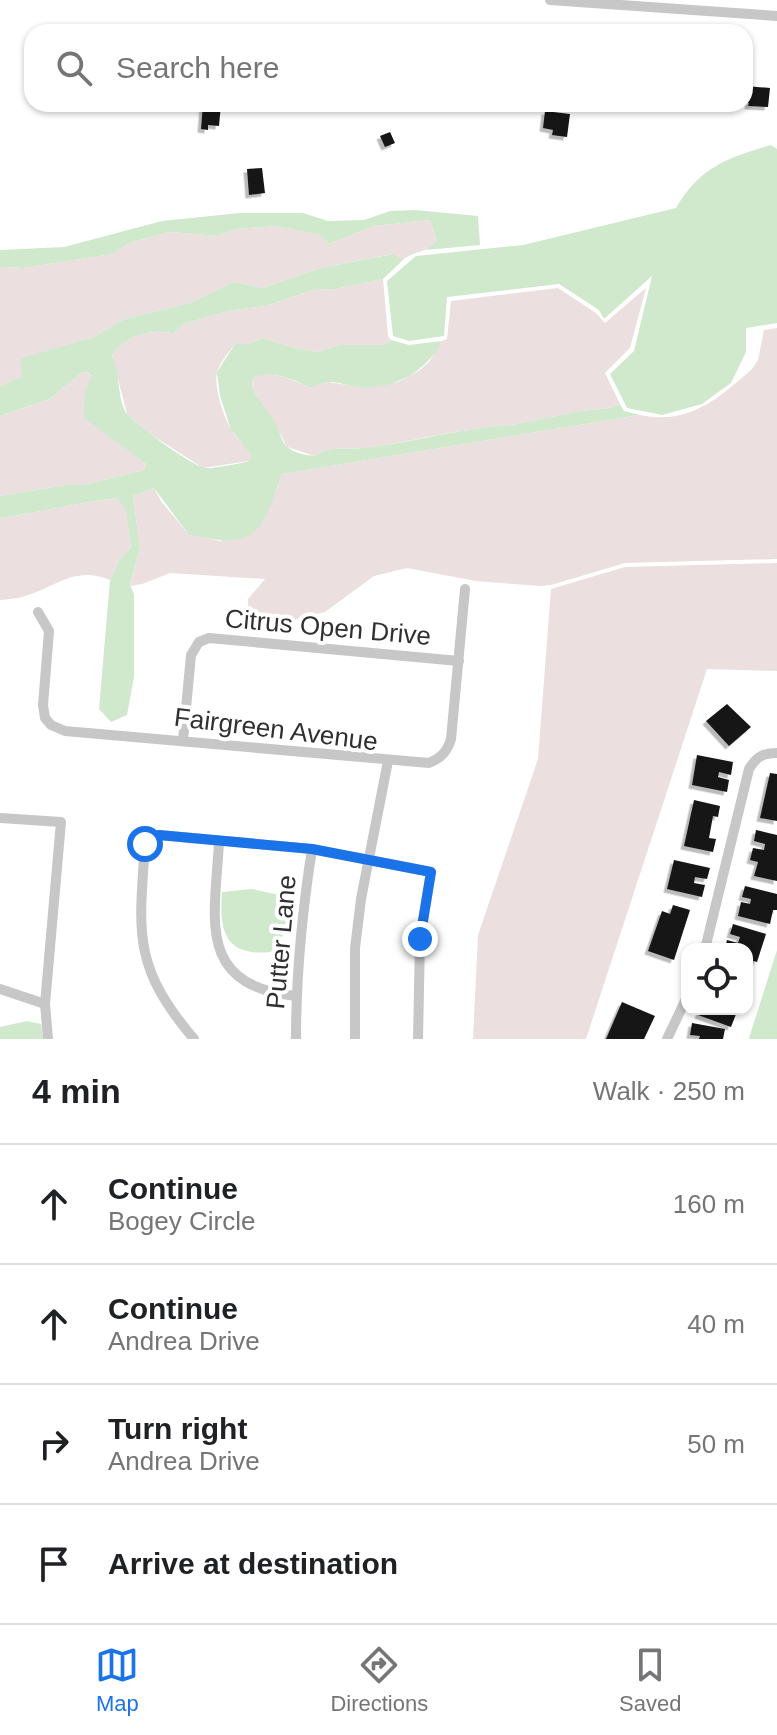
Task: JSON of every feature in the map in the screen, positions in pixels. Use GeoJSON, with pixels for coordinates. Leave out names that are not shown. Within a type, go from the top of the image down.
{"type":"FeatureCollection","features":[{"type":"Feature","properties":{"kind":"street"},"geometry":{"type":"LineString","coordinates":[[550,0],[627,3],[777,16]]}},
{"type":"Feature","properties":{"kind":"street","name":"Citrus Open Drive"},"geometry":{"type":"LineString","coordinates":[[388,761],[429,763],[439,759],[448,749],[465,589]]}},
{"type":"Feature","properties":{"kind":"street","name":"Fairgreen Avenue"},"geometry":{"type":"LineString","coordinates":[[38,612],[49,631],[43,705],[45,718],[51,725],[65,731],[388,761],[361,899],[355,948],[355,1039]]}},
{"type":"Feature","properties":{"kind":"street","name":"Citrus Open Drive"},"geometry":{"type":"LineString","coordinates":[[183,740],[191,655],[199,642],[209,638],[459,661]]}},
{"type":"Feature","properties":{"kind":"street"},"geometry":{"type":"LineString","coordinates":[[706,943],[749,769],[754,759],[765,753],[777,753]]}},
{"type":"Feature","properties":{"kind":"street"},"geometry":{"type":"LineString","coordinates":[[0,818],[61,822],[45,1004],[48,1039]]}},
{"type":"Feature","properties":{"kind":"street"},"geometry":{"type":"LineString","coordinates":[[194,1039],[171,1013],[152,979],[143,949],[140,923],[145,844],[151,837],[159,835],[312,849],[431,872],[420,939],[418,1039]]}},
{"type":"Feature","properties":{"kind":"street"},"geometry":{"type":"LineString","coordinates":[[219,842],[214,925],[219,951],[245,983],[271,993],[296,996]]}},
{"type":"Feature","properties":{"kind":"street","name":"Putter Lane"},"geometry":{"type":"LineString","coordinates":[[296,1039],[302,913],[312,849]]}},
{"type":"Feature","properties":{"kind":"street"},"geometry":{"type":"LineString","coordinates":[[0,989],[45,1004]]}},
{"type":"Feature","properties":{"kind":"street"},"geometry":{"type":"LineString","coordinates":[[667,1039],[681,1010]]}},
{"type":"Feature","properties":{"kind":"shaded area"},"geometry":{"type":"Polygon","coordinates":[[[771,145],[777,149],[777,323],[746,328],[746,352],[731,383],[702,404],[662,415],[627,408],[610,374],[634,351],[652,276],[604,319],[599,310],[559,284],[447,297],[444,336],[409,341],[393,336],[387,281],[416,256],[523,245],[676,208],[705,173],[728,160],[771,145]]]}},
{"type":"Feature","properties":{"kind":"shaded area"},"geometry":{"type":"Polygon","coordinates":[[[415,210],[478,216],[480,245],[426,250],[437,241],[430,220],[374,226],[329,244],[319,235],[277,226],[236,229],[218,236],[169,232],[129,243],[113,254],[23,268],[0,267],[0,250],[64,247],[162,221],[240,213],[303,213],[328,221],[364,220],[390,211],[415,210]]]}},
{"type":"Feature","properties":{"kind":"shaded area"},"geometry":{"type":"Polygon","coordinates":[[[430,220],[437,241],[430,248],[403,260],[392,254],[320,268],[263,288],[233,282],[190,303],[124,319],[94,337],[22,358],[22,376],[0,386],[0,267],[23,268],[113,254],[129,243],[169,232],[218,236],[236,229],[277,226],[319,235],[329,244],[374,226],[430,220]]]}},
{"type":"Feature","properties":{"kind":"shaded area"},"geometry":{"type":"Polygon","coordinates":[[[393,254],[403,260],[383,279],[336,289],[313,290],[266,306],[228,311],[184,324],[173,334],[148,333],[130,339],[112,356],[125,411],[150,434],[200,466],[214,468],[249,461],[251,455],[231,430],[220,396],[217,372],[235,344],[248,344],[262,338],[317,352],[340,345],[384,345],[391,340],[409,345],[442,341],[418,370],[384,385],[358,387],[329,382],[308,387],[280,376],[252,378],[255,392],[275,421],[283,442],[302,454],[315,456],[331,449],[388,445],[620,404],[624,411],[640,415],[282,474],[262,523],[243,538],[212,539],[189,535],[154,488],[133,496],[140,547],[130,585],[134,594],[134,677],[127,715],[111,722],[99,709],[110,580],[119,560],[131,547],[126,511],[118,498],[0,518],[0,496],[71,484],[83,485],[144,470],[146,464],[84,418],[85,390],[92,376],[87,372],[81,373],[50,399],[0,416],[0,386],[22,376],[21,358],[94,337],[124,319],[190,303],[233,282],[263,288],[320,268],[393,254]]]}},
{"type":"Feature","properties":{"kind":"shaded area"},"geometry":{"type":"Polygon","coordinates":[[[383,279],[388,336],[391,340],[384,345],[340,345],[317,352],[262,338],[248,344],[235,344],[227,354],[217,372],[218,393],[228,423],[251,455],[249,461],[203,468],[147,432],[127,414],[112,356],[122,343],[148,333],[173,334],[184,324],[228,311],[266,306],[313,290],[336,289],[383,279]]]}},
{"type":"Feature","properties":{"kind":"shaded area"},"geometry":{"type":"Polygon","coordinates":[[[558,288],[596,313],[605,323],[646,288],[630,348],[605,373],[620,404],[388,445],[331,449],[315,456],[287,447],[254,391],[252,378],[265,374],[287,378],[308,387],[328,382],[359,387],[398,382],[420,370],[442,341],[447,339],[451,301],[558,288]]]}},
{"type":"Feature","properties":{"kind":"shaded area"},"geometry":{"type":"Polygon","coordinates":[[[777,328],[777,559],[625,563],[540,586],[476,581],[407,568],[374,576],[325,612],[280,623],[248,619],[248,599],[265,579],[170,573],[130,586],[140,547],[133,496],[154,488],[189,535],[221,541],[275,494],[282,474],[640,415],[657,417],[688,413],[715,399],[752,369],[758,360],[764,330],[777,328]]]}},
{"type":"Feature","properties":{"kind":"shaded area"},"geometry":{"type":"Polygon","coordinates":[[[86,372],[92,376],[90,384],[113,439],[146,464],[144,470],[83,485],[71,484],[0,496],[0,416],[50,399],[86,372]]]}},
{"type":"Feature","properties":{"kind":"shaded area"},"geometry":{"type":"Polygon","coordinates":[[[119,498],[126,510],[131,547],[119,560],[110,580],[98,576],[76,576],[22,597],[0,600],[0,518],[119,498]]]}},
{"type":"Feature","properties":{"kind":"shaded area"},"geometry":{"type":"Polygon","coordinates":[[[777,563],[777,671],[707,669],[586,1039],[473,1039],[478,935],[538,759],[551,589],[625,567],[777,563]]]}},
{"type":"Feature","properties":{"kind":"shaded area"},"geometry":{"type":"Polygon","coordinates":[[[252,889],[289,897],[286,931],[271,952],[244,950],[234,945],[224,929],[222,892],[252,889]]]}},
{"type":"Feature","properties":{"kind":"shaded area"},"geometry":{"type":"Polygon","coordinates":[[[777,950],[777,1039],[749,1039],[750,1035],[777,950]]]}},
{"type":"Feature","properties":{"kind":"shaded area"},"geometry":{"type":"Polygon","coordinates":[[[27,1021],[41,1024],[43,1039],[0,1039],[0,1027],[27,1021]]]}},
{"type":"Feature","properties":{"kind":"building"},"geometry":{"type":"Polygon","coordinates":[[[753,87],[770,88],[768,107],[753,106],[753,87]]]}},
{"type":"Feature","properties":{"kind":"building"},"geometry":{"type":"Polygon","coordinates":[[[202,112],[220,112],[219,126],[208,125],[208,130],[201,129],[202,112]]]}},
{"type":"Feature","properties":{"kind":"building"},"geometry":{"type":"Polygon","coordinates":[[[545,112],[570,114],[567,137],[552,135],[553,130],[543,128],[545,112]]]}},
{"type":"Feature","properties":{"kind":"building"},"geometry":{"type":"Polygon","coordinates":[[[390,132],[395,143],[385,147],[380,136],[390,132]]]}},
{"type":"Feature","properties":{"kind":"building"},"geometry":{"type":"Polygon","coordinates":[[[262,168],[265,193],[249,195],[247,169],[262,168]]]}},
{"type":"Feature","properties":{"kind":"building"},"geometry":{"type":"Polygon","coordinates":[[[727,704],[751,727],[729,746],[706,721],[727,704]]]}},
{"type":"Feature","properties":{"kind":"building"},"geometry":{"type":"Polygon","coordinates":[[[697,755],[733,762],[731,775],[719,772],[718,777],[729,780],[727,792],[692,785],[697,755]]]}},
{"type":"Feature","properties":{"kind":"building"},"geometry":{"type":"Polygon","coordinates":[[[770,773],[777,774],[777,821],[760,818],[770,773]]]}},
{"type":"Feature","properties":{"kind":"building"},"geometry":{"type":"Polygon","coordinates":[[[694,800],[720,806],[718,817],[713,816],[709,838],[716,839],[713,852],[684,846],[694,800]]]}},
{"type":"Feature","properties":{"kind":"building"},"geometry":{"type":"Polygon","coordinates":[[[756,830],[777,835],[777,881],[754,876],[758,862],[750,860],[753,848],[764,850],[765,844],[754,841],[756,830]]]}},
{"type":"Feature","properties":{"kind":"building"},"geometry":{"type":"Polygon","coordinates":[[[674,860],[710,868],[707,879],[695,877],[694,883],[705,885],[702,897],[667,889],[674,860]]]}},
{"type":"Feature","properties":{"kind":"building"},"geometry":{"type":"Polygon","coordinates":[[[745,886],[777,894],[777,910],[773,910],[770,924],[738,916],[741,902],[750,904],[751,899],[742,897],[745,886]]]}},
{"type":"Feature","properties":{"kind":"building"},"geometry":{"type":"Polygon","coordinates":[[[673,905],[690,910],[674,960],[648,951],[662,911],[670,914],[673,905]]]}},
{"type":"Feature","properties":{"kind":"building"},"geometry":{"type":"Polygon","coordinates":[[[733,924],[766,934],[757,962],[753,961],[753,943],[738,943],[740,937],[730,934],[733,924]]]}},
{"type":"Feature","properties":{"kind":"building"},"geometry":{"type":"Polygon","coordinates":[[[622,1002],[655,1016],[644,1039],[606,1039],[622,1002]]]}},
{"type":"Feature","properties":{"kind":"building"},"geometry":{"type":"Polygon","coordinates":[[[698,1015],[736,1015],[731,1027],[698,1015]]]}},
{"type":"Feature","properties":{"kind":"building"},"geometry":{"type":"Polygon","coordinates":[[[692,1023],[725,1029],[723,1039],[699,1039],[700,1036],[690,1035],[692,1023]]]}},
{"type":"Feature","properties":{"kind":"route"},"geometry":{"type":"LineString","coordinates":[[145,844],[151,837],[159,835],[312,849],[431,872],[420,939]]}}]}
